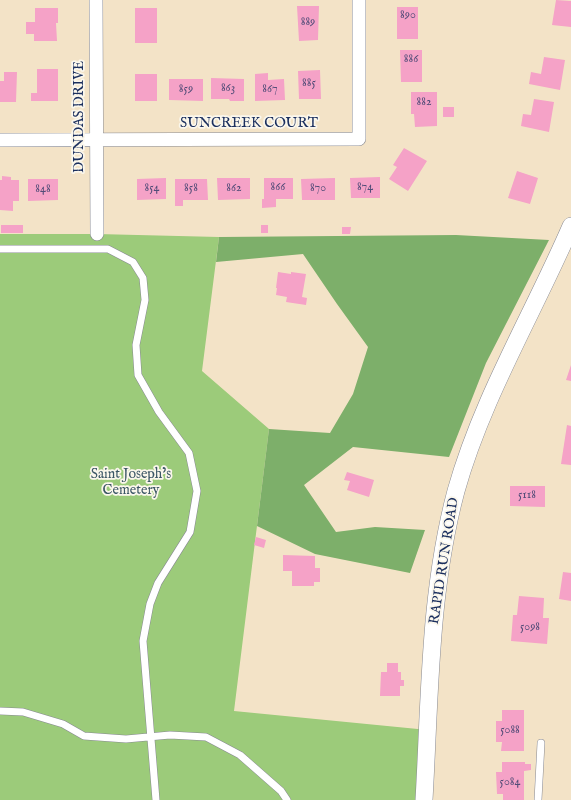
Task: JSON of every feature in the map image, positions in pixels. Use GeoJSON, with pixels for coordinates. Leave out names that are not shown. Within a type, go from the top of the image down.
{"type":"FeatureCollection","features":[{"type":"Feature","properties":{"kind":"street","name":"DUNDAS DRIVE"},"geometry":{"type":"LineString","coordinates":[[96,0],[97,234]]}},
{"type":"Feature","properties":{"kind":"street","name":"SUNCREEK COURT"},"geometry":{"type":"LineString","coordinates":[[0,140],[359,139],[359,0]]}},
{"type":"Feature","properties":{"kind":"street","name":"RAPID RUN ROAD"},"geometry":{"type":"LineString","coordinates":[[424,800],[431,649],[439,584],[456,491],[476,430],[504,367],[553,268],[571,226]]}},
{"type":"Feature","properties":{"kind":"lane"},"geometry":{"type":"LineString","coordinates":[[0,249],[108,248],[132,262],[143,278],[145,300],[136,345],[138,375],[159,412],[189,453],[196,491],[190,532],[158,582],[150,604],[143,641],[156,800]]}},
{"type":"Feature","properties":{"kind":"lane"},"geometry":{"type":"LineString","coordinates":[[0,711],[23,712],[63,724],[84,736],[126,738],[170,735],[206,737],[240,755],[281,791],[287,800]]}},
{"type":"Feature","properties":{"kind":"lane"},"geometry":{"type":"LineString","coordinates":[[538,800],[542,743]]}},
{"type":"Feature","properties":{"kind":"green space","name":"Saint Joseph’s Cemetery"},"geometry":{"type":"Polygon","coordinates":[[[0,234],[97,234],[219,237],[202,371],[269,429],[234,711],[428,730],[424,800],[0,800],[0,234]]]}},
{"type":"Feature","properties":{"kind":"green space"},"geometry":{"type":"Polygon","coordinates":[[[456,235],[549,240],[486,363],[449,457],[353,447],[304,485],[336,532],[375,527],[425,530],[410,573],[315,554],[257,526],[269,429],[330,433],[353,394],[368,347],[303,254],[216,262],[219,237],[456,235]]]}},
{"type":"Feature","properties":{"kind":"building"},"geometry":{"type":"Polygon","coordinates":[[[556,0],[571,1],[571,27],[552,25],[556,0]]]}},
{"type":"Feature","properties":{"kind":"building"},"geometry":{"type":"Polygon","coordinates":[[[297,6],[319,6],[318,40],[299,41],[297,6]]]}},
{"type":"Feature","properties":{"kind":"building"},"geometry":{"type":"Polygon","coordinates":[[[397,7],[418,7],[418,39],[397,39],[397,7]]]}},
{"type":"Feature","properties":{"kind":"building"},"geometry":{"type":"Polygon","coordinates":[[[35,8],[58,8],[58,23],[56,23],[57,41],[34,41],[34,34],[26,34],[26,22],[35,22],[35,8]]]}},
{"type":"Feature","properties":{"kind":"building"},"geometry":{"type":"Polygon","coordinates":[[[135,8],[157,8],[157,43],[135,43],[135,8]]]}},
{"type":"Feature","properties":{"kind":"building"},"geometry":{"type":"Polygon","coordinates":[[[400,50],[422,50],[422,82],[401,82],[400,50]]]}},
{"type":"Feature","properties":{"kind":"building"},"geometry":{"type":"Polygon","coordinates":[[[544,57],[565,60],[560,90],[529,84],[531,72],[541,74],[544,57]]]}},
{"type":"Feature","properties":{"kind":"building"},"geometry":{"type":"Polygon","coordinates":[[[37,69],[58,69],[58,101],[31,101],[31,93],[37,93],[37,69]]]}},
{"type":"Feature","properties":{"kind":"building"},"geometry":{"type":"Polygon","coordinates":[[[320,70],[321,99],[299,99],[298,71],[320,70]]]}},
{"type":"Feature","properties":{"kind":"building"},"geometry":{"type":"Polygon","coordinates":[[[4,72],[17,72],[16,102],[0,102],[0,81],[4,81],[4,72]]]}},
{"type":"Feature","properties":{"kind":"building"},"geometry":{"type":"Polygon","coordinates":[[[268,73],[268,80],[284,79],[285,100],[255,101],[255,74],[268,73]]]}},
{"type":"Feature","properties":{"kind":"building"},"geometry":{"type":"Polygon","coordinates":[[[135,74],[157,74],[157,101],[135,101],[135,74]]]}},
{"type":"Feature","properties":{"kind":"building"},"geometry":{"type":"Polygon","coordinates":[[[211,78],[244,79],[244,101],[211,99],[211,78]]]}},
{"type":"Feature","properties":{"kind":"building"},"geometry":{"type":"Polygon","coordinates":[[[169,79],[203,79],[203,101],[169,100],[169,79]]]}},
{"type":"Feature","properties":{"kind":"building"},"geometry":{"type":"Polygon","coordinates":[[[411,92],[437,92],[437,126],[415,127],[414,114],[411,114],[411,92]]]}},
{"type":"Feature","properties":{"kind":"building"},"geometry":{"type":"Polygon","coordinates":[[[534,99],[554,102],[549,132],[521,126],[523,114],[531,115],[534,99]]]}},
{"type":"Feature","properties":{"kind":"building"},"geometry":{"type":"Polygon","coordinates":[[[443,107],[454,107],[454,117],[443,117],[443,107]]]}},
{"type":"Feature","properties":{"kind":"building"},"geometry":{"type":"Polygon","coordinates":[[[404,148],[427,161],[408,191],[389,179],[397,167],[393,165],[404,148]]]}},
{"type":"Feature","properties":{"kind":"building"},"geometry":{"type":"Polygon","coordinates":[[[517,171],[538,178],[530,204],[508,198],[517,171]]]}},
{"type":"Feature","properties":{"kind":"building"},"geometry":{"type":"Polygon","coordinates":[[[2,176],[11,177],[11,180],[19,180],[19,201],[13,201],[13,211],[0,210],[0,180],[2,180],[2,176]]]}},
{"type":"Feature","properties":{"kind":"building"},"geometry":{"type":"Polygon","coordinates":[[[380,177],[380,198],[351,198],[350,178],[380,177]]]}},
{"type":"Feature","properties":{"kind":"building"},"geometry":{"type":"Polygon","coordinates":[[[166,178],[166,199],[137,200],[137,179],[166,178]]]}},
{"type":"Feature","properties":{"kind":"building"},"geometry":{"type":"Polygon","coordinates":[[[217,178],[250,178],[250,199],[218,200],[217,178]]]}},
{"type":"Feature","properties":{"kind":"building"},"geometry":{"type":"Polygon","coordinates":[[[264,178],[293,178],[293,199],[276,199],[276,207],[262,208],[262,199],[264,199],[264,178]]]}},
{"type":"Feature","properties":{"kind":"building"},"geometry":{"type":"Polygon","coordinates":[[[335,178],[335,200],[302,200],[301,179],[335,178]]]}},
{"type":"Feature","properties":{"kind":"building"},"geometry":{"type":"Polygon","coordinates":[[[28,179],[58,179],[58,200],[28,201],[28,179]]]}},
{"type":"Feature","properties":{"kind":"building"},"geometry":{"type":"Polygon","coordinates":[[[175,179],[207,179],[208,200],[183,200],[183,206],[175,206],[175,179]]]}},
{"type":"Feature","properties":{"kind":"building"},"geometry":{"type":"Polygon","coordinates":[[[1,225],[23,225],[23,233],[1,233],[1,225]]]}},
{"type":"Feature","properties":{"kind":"building"},"geometry":{"type":"Polygon","coordinates":[[[261,225],[268,225],[268,233],[261,233],[261,225]]]}},
{"type":"Feature","properties":{"kind":"building"},"geometry":{"type":"Polygon","coordinates":[[[342,227],[351,227],[350,234],[342,234],[342,227]]]}},
{"type":"Feature","properties":{"kind":"building"},"geometry":{"type":"Polygon","coordinates":[[[278,272],[306,274],[302,297],[307,298],[306,305],[286,302],[287,297],[276,295],[278,272]]]}},
{"type":"Feature","properties":{"kind":"building"},"geometry":{"type":"Polygon","coordinates":[[[571,365],[571,381],[566,380],[571,365]]]}},
{"type":"Feature","properties":{"kind":"building"},"geometry":{"type":"Polygon","coordinates":[[[567,425],[571,426],[571,465],[561,464],[567,425]]]}},
{"type":"Feature","properties":{"kind":"building"},"geometry":{"type":"Polygon","coordinates":[[[347,472],[374,480],[369,497],[347,490],[350,481],[344,480],[347,472]]]}},
{"type":"Feature","properties":{"kind":"building"},"geometry":{"type":"Polygon","coordinates":[[[510,486],[545,486],[545,507],[510,506],[510,486]]]}},
{"type":"Feature","properties":{"kind":"building"},"geometry":{"type":"Polygon","coordinates":[[[256,537],[266,540],[264,548],[254,545],[256,537]]]}},
{"type":"Feature","properties":{"kind":"building"},"geometry":{"type":"Polygon","coordinates":[[[283,555],[315,556],[315,568],[320,568],[320,582],[314,582],[314,586],[292,586],[292,571],[283,571],[283,555]]]}},
{"type":"Feature","properties":{"kind":"building"},"geometry":{"type":"Polygon","coordinates":[[[563,572],[571,573],[571,601],[559,599],[563,572]]]}},
{"type":"Feature","properties":{"kind":"building"},"geometry":{"type":"Polygon","coordinates":[[[519,596],[544,598],[543,618],[549,618],[547,644],[511,641],[513,615],[517,615],[519,596]]]}},
{"type":"Feature","properties":{"kind":"building"},"geometry":{"type":"Polygon","coordinates":[[[387,663],[398,663],[398,672],[401,672],[401,680],[404,680],[404,686],[400,686],[400,696],[380,696],[381,672],[387,672],[387,663]]]}},
{"type":"Feature","properties":{"kind":"building"},"geometry":{"type":"Polygon","coordinates":[[[502,710],[524,710],[524,751],[501,751],[502,742],[496,742],[496,721],[502,721],[502,710]]]}},
{"type":"Feature","properties":{"kind":"building"},"geometry":{"type":"Polygon","coordinates":[[[502,762],[525,762],[525,764],[531,764],[531,770],[524,771],[524,800],[503,800],[503,794],[497,794],[496,772],[502,772],[502,762]]]}}]}
